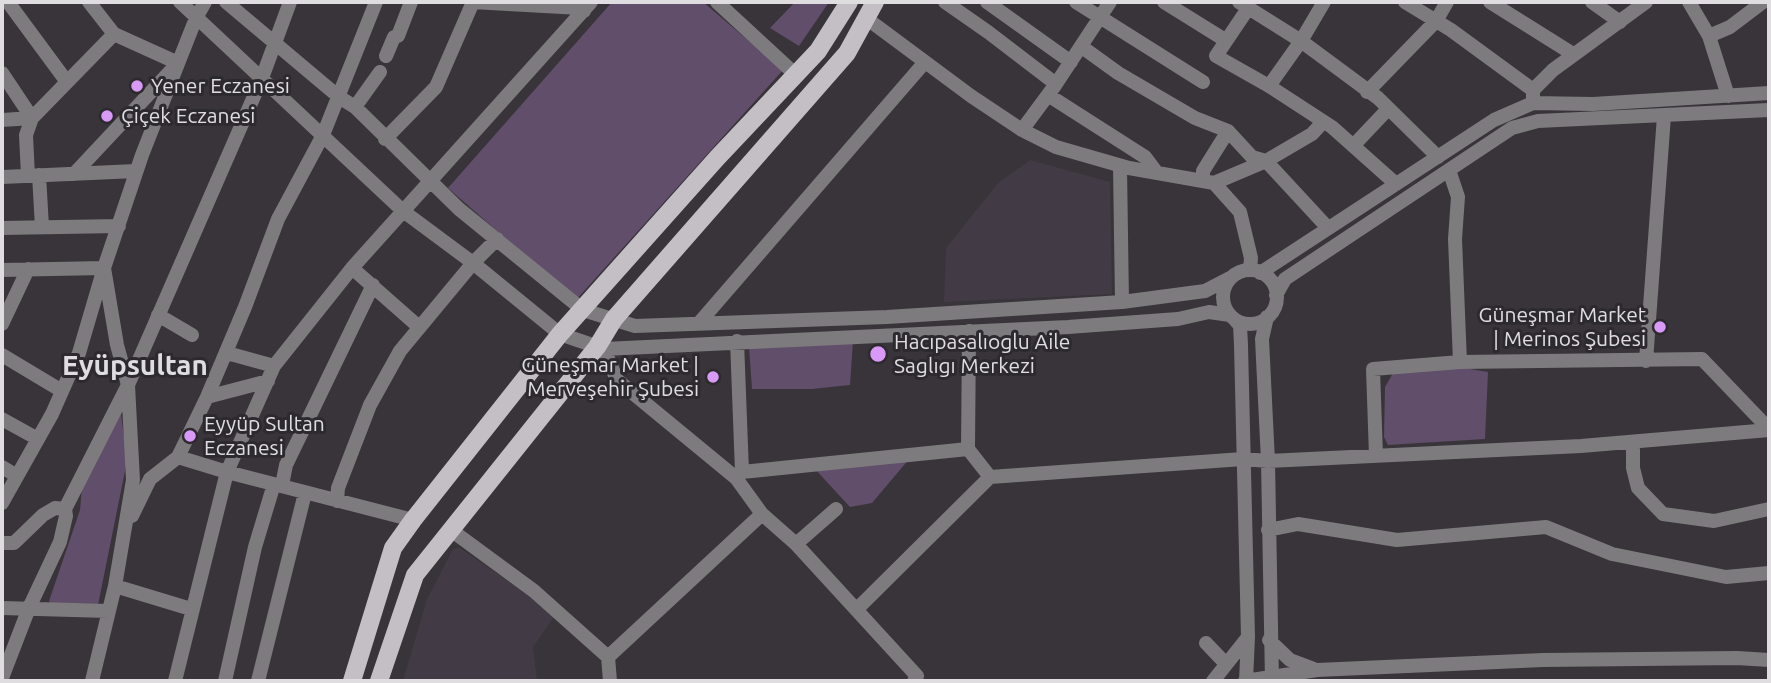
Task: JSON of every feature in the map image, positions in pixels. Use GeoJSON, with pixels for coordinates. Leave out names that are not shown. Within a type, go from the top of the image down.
{"type":"FeatureCollection","features":[{"type":"Feature","properties":{"kind":"main road"},"geometry":{"type":"LineString","coordinates":[[352,681],[393,548],[413,520],[560,334],[717,158],[818,51],[849,2]]}},
{"type":"Feature","properties":{"kind":"main road"},"geometry":{"type":"LineString","coordinates":[[379,681],[415,575],[601,348],[614,319],[847,53],[870,10]]}},
{"type":"Feature","properties":{"kind":"street"},"geometry":{"type":"LineString","coordinates":[[8,2],[68,82]]}},
{"type":"Feature","properties":{"kind":"street"},"geometry":{"type":"LineString","coordinates":[[89,2],[114,34],[178,63]]}},
{"type":"Feature","properties":{"kind":"street"},"geometry":{"type":"LineString","coordinates":[[180,2],[403,211],[473,262],[560,334],[601,348],[1178,319],[1209,312],[1252,324],[1268,317]]}},
{"type":"Feature","properties":{"kind":"street"},"geometry":{"type":"LineString","coordinates":[[2,503],[38,439],[79,353],[136,171],[196,18],[205,2]]}},
{"type":"Feature","properties":{"kind":"street"},"geometry":{"type":"LineString","coordinates":[[226,2],[339,97],[355,107],[459,209],[583,310],[635,326],[887,317],[1122,302],[1205,291],[1232,277]]}},
{"type":"Feature","properties":{"kind":"street"},"geometry":{"type":"LineString","coordinates":[[2,678],[29,608],[60,542],[65,509],[128,385],[262,78],[289,2]]}},
{"type":"Feature","properties":{"kind":"street"},"geometry":{"type":"LineString","coordinates":[[126,530],[150,479],[178,457],[207,397],[227,353],[278,219],[323,135],[376,2]]}},
{"type":"Feature","properties":{"kind":"street"},"geometry":{"type":"LineString","coordinates":[[386,56],[394,37],[398,36],[411,2]]}},
{"type":"Feature","properties":{"kind":"street"},"geometry":{"type":"LineString","coordinates":[[385,139],[436,87],[472,2],[583,6]]}},
{"type":"Feature","properties":{"kind":"street"},"geometry":{"type":"LineString","coordinates":[[717,2],[796,75]]}},
{"type":"Feature","properties":{"kind":"street"},"geometry":{"type":"LineString","coordinates":[[945,2],[988,32],[1052,90],[1146,157],[1157,173]]}},
{"type":"Feature","properties":{"kind":"street"},"geometry":{"type":"LineString","coordinates":[[987,2],[1071,62]]}},
{"type":"Feature","properties":{"kind":"street"},"geometry":{"type":"LineString","coordinates":[[1076,2],[1203,82]]}},
{"type":"Feature","properties":{"kind":"street"},"geometry":{"type":"LineString","coordinates":[[1023,130],[1082,47],[1110,2]]}},
{"type":"Feature","properties":{"kind":"street"},"geometry":{"type":"LineString","coordinates":[[1164,2],[1225,40]]}},
{"type":"Feature","properties":{"kind":"street"},"geometry":{"type":"LineString","coordinates":[[1269,86],[1301,41],[1324,2]]}},
{"type":"Feature","properties":{"kind":"street"},"geometry":{"type":"LineString","coordinates":[[1405,2],[1436,21],[1533,97],[1593,104],[1769,93]]}},
{"type":"Feature","properties":{"kind":"street"},"geometry":{"type":"LineString","coordinates":[[1367,92],[1436,21],[1447,2]]}},
{"type":"Feature","properties":{"kind":"street"},"geometry":{"type":"LineString","coordinates":[[1490,2],[1573,54]]}},
{"type":"Feature","properties":{"kind":"street"},"geometry":{"type":"LineString","coordinates":[[1592,2],[1620,22]]}},
{"type":"Feature","properties":{"kind":"street"},"geometry":{"type":"LineString","coordinates":[[1646,2],[1573,54],[1533,97],[1328,229],[1255,271],[1237,273],[1226,284],[1223,300],[1240,325],[1248,637],[1245,681],[1272,679],[1317,670],[1543,660],[1767,658]]}},
{"type":"Feature","properties":{"kind":"street"},"geometry":{"type":"LineString","coordinates":[[1689,2],[1709,36],[1728,96]]}},
{"type":"Feature","properties":{"kind":"street"},"geometry":{"type":"LineString","coordinates":[[1709,36],[1730,27],[1763,2]]}},
{"type":"Feature","properties":{"kind":"street"},"geometry":{"type":"LineString","coordinates":[[1396,184],[1323,122],[1269,86],[1216,56],[1244,4],[1301,41],[1367,92],[1438,156]]}},
{"type":"Feature","properties":{"kind":"street"},"geometry":{"type":"LineString","coordinates":[[175,681],[227,472],[274,366],[352,268],[583,6]]}},
{"type":"Feature","properties":{"kind":"street"},"geometry":{"type":"LineString","coordinates":[[870,10],[925,62],[1023,130],[1056,147],[1120,166],[1209,181],[1266,161],[1312,134],[1323,122]]}},
{"type":"Feature","properties":{"kind":"street"},"geometry":{"type":"LineString","coordinates":[[42,227],[26,135],[33,118],[114,34]]}},
{"type":"Feature","properties":{"kind":"street"},"geometry":{"type":"LineString","coordinates":[[1082,47],[1118,73],[1195,118],[1228,131],[1252,157],[1266,161],[1328,229]]}},
{"type":"Feature","properties":{"kind":"street"},"geometry":{"type":"LineString","coordinates":[[699,323],[925,62]]}},
{"type":"Feature","properties":{"kind":"street"},"geometry":{"type":"LineString","coordinates":[[74,174],[178,63]]}},
{"type":"Feature","properties":{"kind":"street"},"geometry":{"type":"LineString","coordinates":[[355,107],[380,72]]}},
{"type":"Feature","properties":{"kind":"street"},"geometry":{"type":"LineString","coordinates":[[2,73],[33,118]]}},
{"type":"Feature","properties":{"kind":"street"},"geometry":{"type":"LineString","coordinates":[[1353,146],[1388,109]]}},
{"type":"Feature","properties":{"kind":"street"},"geometry":{"type":"LineString","coordinates":[[1272,679],[1269,640],[1268,461],[1262,339],[1276,295],[1285,279],[1512,128],[1538,121],[1769,110]]}},
{"type":"Feature","properties":{"kind":"street"},"geometry":{"type":"LineString","coordinates":[[1646,361],[1664,116]]}},
{"type":"Feature","properties":{"kind":"street"},"geometry":{"type":"LineString","coordinates":[[2,120],[33,118]]}},
{"type":"Feature","properties":{"kind":"street"},"geometry":{"type":"LineString","coordinates":[[1228,131],[1203,171],[1209,181],[1240,212],[1255,271],[1272,281],[1276,295]]}},
{"type":"Feature","properties":{"kind":"street"},"geometry":{"type":"LineString","coordinates":[[1120,166],[1122,302]]}},
{"type":"Feature","properties":{"kind":"street"},"geometry":{"type":"LineString","coordinates":[[1449,170],[1458,197],[1455,239],[1460,362]]}},
{"type":"Feature","properties":{"kind":"street"},"geometry":{"type":"LineString","coordinates":[[2,177],[136,171]]}},
{"type":"Feature","properties":{"kind":"street"},"geometry":{"type":"LineString","coordinates":[[2,228],[119,226]]}},
{"type":"Feature","properties":{"kind":"street"},"geometry":{"type":"LineString","coordinates":[[337,501],[338,488],[370,405],[400,351],[473,262],[496,239]]}},
{"type":"Feature","properties":{"kind":"street"},"geometry":{"type":"LineString","coordinates":[[2,270],[104,268]]}},
{"type":"Feature","properties":{"kind":"street"},"geometry":{"type":"LineString","coordinates":[[92,681],[115,586],[133,480],[128,385],[114,333],[104,268]]}},
{"type":"Feature","properties":{"kind":"street"},"geometry":{"type":"LineString","coordinates":[[352,268],[419,327]]}},
{"type":"Feature","properties":{"kind":"street"},"geometry":{"type":"LineString","coordinates":[[2,324],[28,269]]}},
{"type":"Feature","properties":{"kind":"street"},"geometry":{"type":"LineString","coordinates":[[225,681],[255,547],[278,484],[373,285]]}},
{"type":"Feature","properties":{"kind":"street"},"geometry":{"type":"LineString","coordinates":[[158,315],[192,335]]}},
{"type":"Feature","properties":{"kind":"street"},"geometry":{"type":"LineString","coordinates":[[969,331],[968,449],[990,477]]}},
{"type":"Feature","properties":{"kind":"street"},"geometry":{"type":"LineString","coordinates":[[737,341],[739,475]]}},
{"type":"Feature","properties":{"kind":"street"},"geometry":{"type":"LineString","coordinates":[[601,348],[617,380],[739,475],[762,514],[796,544],[857,609],[917,676],[914,681]]}},
{"type":"Feature","properties":{"kind":"street"},"geometry":{"type":"LineString","coordinates":[[227,353],[274,366]]}},
{"type":"Feature","properties":{"kind":"street"},"geometry":{"type":"LineString","coordinates":[[2,355],[62,391]]}},
{"type":"Feature","properties":{"kind":"street"},"geometry":{"type":"LineString","coordinates":[[1376,456],[1373,369],[1460,362],[1702,359],[1769,429]]}},
{"type":"Feature","properties":{"kind":"street"},"geometry":{"type":"LineString","coordinates":[[207,397],[268,381]]}},
{"type":"Feature","properties":{"kind":"street"},"geometry":{"type":"LineString","coordinates":[[2,419],[38,439]]}},
{"type":"Feature","properties":{"kind":"street"},"geometry":{"type":"LineString","coordinates":[[857,609],[990,477],[1243,459],[1268,461],[1633,442],[1769,429]]}},
{"type":"Feature","properties":{"kind":"street"},"geometry":{"type":"LineString","coordinates":[[1633,442],[1633,468],[1638,488],[1664,513],[1714,521],[1769,509]]}},
{"type":"Feature","properties":{"kind":"street"},"geometry":{"type":"LineString","coordinates":[[739,475],[968,449]]}},
{"type":"Feature","properties":{"kind":"street"},"geometry":{"type":"LineString","coordinates":[[178,457],[413,520]]}},
{"type":"Feature","properties":{"kind":"street"},"geometry":{"type":"LineString","coordinates":[[2,467],[17,477]]}},
{"type":"Feature","properties":{"kind":"street"},"geometry":{"type":"LineString","coordinates":[[258,681],[305,493]]}},
{"type":"Feature","properties":{"kind":"street"},"geometry":{"type":"LineString","coordinates":[[2,543],[13,544],[43,515],[55,508],[65,509]]}},
{"type":"Feature","properties":{"kind":"street"},"geometry":{"type":"LineString","coordinates":[[796,544],[836,509]]}},
{"type":"Feature","properties":{"kind":"street"},"geometry":{"type":"LineString","coordinates":[[608,657],[762,514]]}},
{"type":"Feature","properties":{"kind":"street"},"geometry":{"type":"LineString","coordinates":[[1268,530],[1298,524],[1397,540],[1546,527],[1612,554],[1726,577],[1769,573]]}},
{"type":"Feature","properties":{"kind":"street"},"geometry":{"type":"LineString","coordinates":[[451,530],[534,591],[608,657],[610,681]]}},
{"type":"Feature","properties":{"kind":"street"},"geometry":{"type":"LineString","coordinates":[[115,586],[191,608]]}},
{"type":"Feature","properties":{"kind":"street"},"geometry":{"type":"LineString","coordinates":[[2,608],[108,611]]}},
{"type":"Feature","properties":{"kind":"street"},"geometry":{"type":"LineString","coordinates":[[1213,681],[1248,637]]}},
{"type":"Feature","properties":{"kind":"street"},"geometry":{"type":"LineString","coordinates":[[1269,640],[1290,660],[1317,670]]}},
{"type":"Feature","properties":{"kind":"street"},"geometry":{"type":"LineString","coordinates":[[1206,643],[1226,664]]}},
{"type":"Feature","properties":{"kind":"shaded area"},"geometry":{"type":"Polygon","coordinates":[[[612,2],[703,2],[783,70],[576,300],[448,188],[612,2]]]}},
{"type":"Feature","properties":{"kind":"shaded area"},"geometry":{"type":"Polygon","coordinates":[[[795,2],[829,2],[799,46],[770,28],[795,2]]]}},
{"type":"Feature","properties":{"kind":"shaded area"},"geometry":{"type":"Polygon","coordinates":[[[1030,160],[1110,182],[1112,294],[944,302],[946,248],[998,183],[1030,160]]]}},
{"type":"Feature","properties":{"kind":"shaded area"},"geometry":{"type":"Polygon","coordinates":[[[853,341],[850,385],[812,389],[752,389],[749,347],[853,341]]]}},
{"type":"Feature","properties":{"kind":"shaded area"},"geometry":{"type":"Polygon","coordinates":[[[1464,368],[1488,372],[1485,439],[1388,445],[1384,437],[1385,387],[1393,373],[1464,368]]]}},
{"type":"Feature","properties":{"kind":"shaded area"},"geometry":{"type":"Polygon","coordinates":[[[121,414],[127,461],[98,605],[52,605],[49,601],[80,510],[82,487],[121,414]]]}},
{"type":"Feature","properties":{"kind":"shaded area"},"geometry":{"type":"Polygon","coordinates":[[[910,458],[872,503],[850,507],[814,468],[910,458]]]}},
{"type":"Feature","properties":{"kind":"shaded area"},"geometry":{"type":"Polygon","coordinates":[[[460,548],[556,614],[533,647],[537,681],[403,681],[427,599],[453,549],[460,548]]]}},
{"type":"Feature","properties":{"kind":"place","name":"Yener Eczanesi"},"geometry":{"type":"Point","coordinates":[137,86]}},
{"type":"Feature","properties":{"kind":"place","name":"Çiçek Eczanesi"},"geometry":{"type":"Point","coordinates":[107,116]}},
{"type":"Feature","properties":{"kind":"place","name":"Güneşmar Market | Merinos Şubesi"},"geometry":{"type":"Point","coordinates":[1660,327]}},
{"type":"Feature","properties":{"kind":"place","name":"Hacıpasalıoglu Aile Saglıgı Merkezi"},"geometry":{"type":"Point","coordinates":[878,354]}},
{"type":"Feature","properties":{"kind":"place","name":"Güneşmar Market | Merveşehir Şubesi"},"geometry":{"type":"Point","coordinates":[713,377]}},
{"type":"Feature","properties":{"kind":"place","name":"Eyyüp Sultan Eczanesi"},"geometry":{"type":"Point","coordinates":[190,436]}},
{"type":"Feature","properties":{"kind":"district","name":"Eyüpsultan"},"geometry":{"type":"Point","coordinates":[135,366]}}]}
